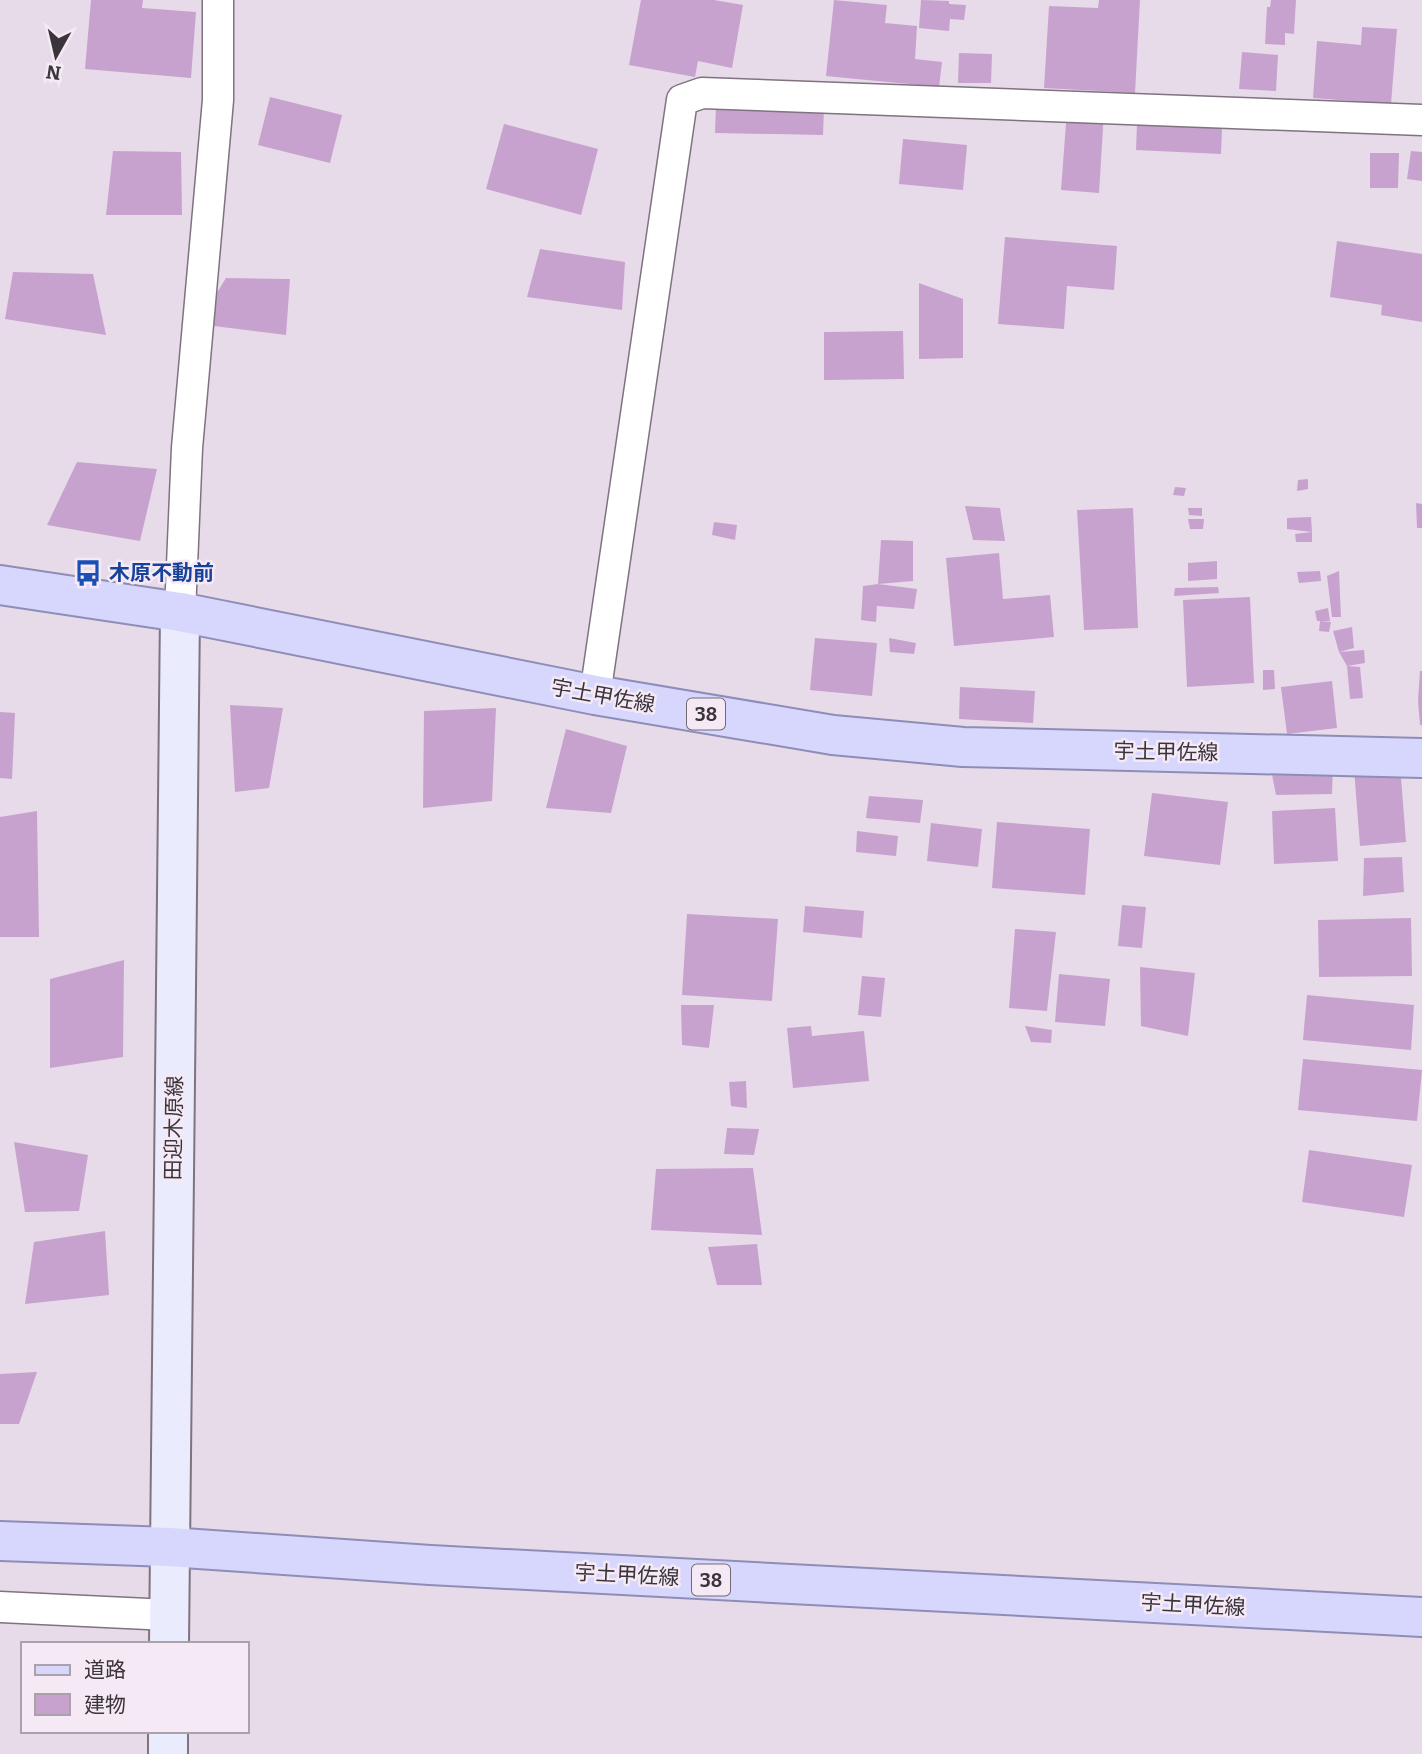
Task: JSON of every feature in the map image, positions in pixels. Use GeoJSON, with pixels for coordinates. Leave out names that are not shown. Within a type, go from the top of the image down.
{"type":"FeatureCollection","features":[{"type":"Feature","properties":{"kind":"main road","name":"宇土甲佐線"},"geometry":{"type":"LineString","coordinates":[[0,585],[180,612],[595,695],[833,735],[963,747],[1422,758]]}},
{"type":"Feature","properties":{"kind":"main road","name":"田迎木原線"},"geometry":{"type":"LineString","coordinates":[[169,1629],[180,612]]}},
{"type":"Feature","properties":{"kind":"main road","name":"宇土甲佐線"},"geometry":{"type":"LineString","coordinates":[[0,1541],[170,1547],[430,1565],[1422,1617]]}},
{"type":"Feature","properties":{"kind":"main road"},"geometry":{"type":"LineString","coordinates":[[168,1733],[168,1754]]}},
{"type":"Feature","properties":{"kind":"street"},"geometry":{"type":"LineString","coordinates":[[180,612],[187,448],[218,100],[218,0]]}},
{"type":"Feature","properties":{"kind":"street"},"geometry":{"type":"LineString","coordinates":[[595,695],[682,100],[702,93],[1422,120]]}},
{"type":"Feature","properties":{"kind":"street"},"geometry":{"type":"LineString","coordinates":[[0,1606],[169,1629]]}},
{"type":"Feature","properties":{"kind":"building"},"geometry":{"type":"Polygon","coordinates":[[[91,0],[143,0],[142,8],[196,12],[191,78],[85,69],[91,0]]]}},
{"type":"Feature","properties":{"kind":"building"},"geometry":{"type":"Polygon","coordinates":[[[641,0],[714,0],[743,5],[732,68],[698,61],[695,77],[629,65],[641,0]]]}},
{"type":"Feature","properties":{"kind":"building"},"geometry":{"type":"Polygon","coordinates":[[[834,0],[887,5],[885,23],[917,26],[915,59],[942,62],[939,87],[826,76],[834,0]]]}},
{"type":"Feature","properties":{"kind":"building"},"geometry":{"type":"Polygon","coordinates":[[[921,0],[966,5],[964,20],[950,19],[949,31],[919,28],[921,0]]]}},
{"type":"Feature","properties":{"kind":"building"},"geometry":{"type":"Polygon","coordinates":[[[1099,0],[1140,0],[1135,93],[1044,88],[1049,6],[1098,8],[1099,0]]]}},
{"type":"Feature","properties":{"kind":"building"},"geometry":{"type":"Polygon","coordinates":[[[1271,0],[1296,0],[1294,34],[1285,33],[1285,45],[1265,44],[1267,7],[1270,7],[1271,0]]]}},
{"type":"Feature","properties":{"kind":"building"},"geometry":{"type":"Polygon","coordinates":[[[1362,27],[1397,29],[1391,104],[1313,98],[1317,41],[1361,45],[1362,27]]]}},
{"type":"Feature","properties":{"kind":"building"},"geometry":{"type":"Polygon","coordinates":[[[1242,52],[1278,55],[1276,91],[1239,89],[1242,52]]]}},
{"type":"Feature","properties":{"kind":"building"},"geometry":{"type":"Polygon","coordinates":[[[959,53],[992,54],[991,83],[958,83],[959,53]]]}},
{"type":"Feature","properties":{"kind":"building"},"geometry":{"type":"Polygon","coordinates":[[[270,97],[342,115],[330,163],[258,145],[270,97]]]}},
{"type":"Feature","properties":{"kind":"building"},"geometry":{"type":"Polygon","coordinates":[[[716,105],[824,107],[823,135],[715,133],[716,105]]]}},
{"type":"Feature","properties":{"kind":"building"},"geometry":{"type":"Polygon","coordinates":[[[1067,110],[1104,112],[1099,193],[1061,190],[1067,110]]]}},
{"type":"Feature","properties":{"kind":"building"},"geometry":{"type":"Polygon","coordinates":[[[504,124],[598,149],[581,215],[486,189],[504,124]]]}},
{"type":"Feature","properties":{"kind":"building"},"geometry":{"type":"Polygon","coordinates":[[[1137,124],[1222,128],[1221,154],[1136,150],[1137,124]]]}},
{"type":"Feature","properties":{"kind":"building"},"geometry":{"type":"Polygon","coordinates":[[[903,139],[967,145],[963,190],[899,184],[903,139]]]}},
{"type":"Feature","properties":{"kind":"building"},"geometry":{"type":"Polygon","coordinates":[[[113,151],[181,152],[182,215],[106,215],[113,151]]]}},
{"type":"Feature","properties":{"kind":"building"},"geometry":{"type":"Polygon","coordinates":[[[1411,151],[1422,152],[1422,181],[1407,179],[1411,151]]]}},
{"type":"Feature","properties":{"kind":"building"},"geometry":{"type":"Polygon","coordinates":[[[1370,153],[1399,153],[1398,188],[1370,188],[1370,153]]]}},
{"type":"Feature","properties":{"kind":"building"},"geometry":{"type":"Polygon","coordinates":[[[1005,237],[1117,246],[1114,290],[1067,286],[1064,329],[998,324],[1005,237]]]}},
{"type":"Feature","properties":{"kind":"building"},"geometry":{"type":"Polygon","coordinates":[[[1337,241],[1422,254],[1422,322],[1381,315],[1382,305],[1330,297],[1337,241]]]}},
{"type":"Feature","properties":{"kind":"building"},"geometry":{"type":"Polygon","coordinates":[[[540,249],[625,262],[622,310],[527,297],[540,249]]]}},
{"type":"Feature","properties":{"kind":"building"},"geometry":{"type":"Polygon","coordinates":[[[13,272],[93,274],[106,335],[5,319],[13,272]]]}},
{"type":"Feature","properties":{"kind":"building"},"geometry":{"type":"Polygon","coordinates":[[[226,278],[290,279],[286,335],[198,324],[226,278]]]}},
{"type":"Feature","properties":{"kind":"building"},"geometry":{"type":"Polygon","coordinates":[[[919,283],[963,299],[963,358],[919,359],[919,283]]]}},
{"type":"Feature","properties":{"kind":"building"},"geometry":{"type":"Polygon","coordinates":[[[903,331],[904,379],[824,380],[824,332],[903,331]]]}},
{"type":"Feature","properties":{"kind":"building"},"geometry":{"type":"Polygon","coordinates":[[[77,462],[157,469],[140,541],[47,525],[77,462]]]}},
{"type":"Feature","properties":{"kind":"building"},"geometry":{"type":"Polygon","coordinates":[[[1308,479],[1308,489],[1297,491],[1298,480],[1308,479]]]}},
{"type":"Feature","properties":{"kind":"building"},"geometry":{"type":"Polygon","coordinates":[[[1175,487],[1186,488],[1184,496],[1173,495],[1175,487]]]}},
{"type":"Feature","properties":{"kind":"building"},"geometry":{"type":"Polygon","coordinates":[[[1416,503],[1422,504],[1422,528],[1417,528],[1416,503]]]}},
{"type":"Feature","properties":{"kind":"building"},"geometry":{"type":"Polygon","coordinates":[[[965,506],[1000,508],[1005,541],[973,540],[965,506]]]}},
{"type":"Feature","properties":{"kind":"building"},"geometry":{"type":"Polygon","coordinates":[[[1133,508],[1138,628],[1084,630],[1077,510],[1133,508]]]}},
{"type":"Feature","properties":{"kind":"building"},"geometry":{"type":"Polygon","coordinates":[[[1188,508],[1202,508],[1202,516],[1189,515],[1188,508]]]}},
{"type":"Feature","properties":{"kind":"building"},"geometry":{"type":"Polygon","coordinates":[[[1311,517],[1312,532],[1287,529],[1287,518],[1311,517]]]}},
{"type":"Feature","properties":{"kind":"building"},"geometry":{"type":"Polygon","coordinates":[[[1188,519],[1204,519],[1203,529],[1190,529],[1188,519]]]}},
{"type":"Feature","properties":{"kind":"building"},"geometry":{"type":"Polygon","coordinates":[[[714,522],[737,525],[735,540],[712,535],[714,522]]]}},
{"type":"Feature","properties":{"kind":"building"},"geometry":{"type":"Polygon","coordinates":[[[1312,532],[1312,542],[1296,542],[1295,534],[1312,532]]]}},
{"type":"Feature","properties":{"kind":"building"},"geometry":{"type":"Polygon","coordinates":[[[881,540],[913,541],[913,581],[878,584],[881,540]]]}},
{"type":"Feature","properties":{"kind":"building"},"geometry":{"type":"Polygon","coordinates":[[[999,553],[1003,599],[1050,595],[1054,637],[954,646],[946,558],[999,553]]]}},
{"type":"Feature","properties":{"kind":"building"},"geometry":{"type":"Polygon","coordinates":[[[1217,561],[1217,579],[1188,581],[1188,563],[1217,561]]]}},
{"type":"Feature","properties":{"kind":"building"},"geometry":{"type":"Polygon","coordinates":[[[1320,571],[1321,581],[1299,583],[1297,572],[1320,571]]]}},
{"type":"Feature","properties":{"kind":"building"},"geometry":{"type":"Polygon","coordinates":[[[1339,571],[1341,617],[1332,617],[1327,576],[1339,571]]]}},
{"type":"Feature","properties":{"kind":"building"},"geometry":{"type":"Polygon","coordinates":[[[878,584],[917,589],[914,609],[877,606],[876,622],[861,620],[863,586],[878,584]]]}},
{"type":"Feature","properties":{"kind":"building"},"geometry":{"type":"Polygon","coordinates":[[[1218,587],[1219,593],[1174,596],[1175,588],[1218,587]]]}},
{"type":"Feature","properties":{"kind":"building"},"geometry":{"type":"Polygon","coordinates":[[[1250,597],[1254,683],[1187,687],[1183,600],[1250,597]]]}},
{"type":"Feature","properties":{"kind":"building"},"geometry":{"type":"Polygon","coordinates":[[[1328,608],[1330,621],[1317,621],[1315,611],[1328,608]]]}},
{"type":"Feature","properties":{"kind":"building"},"geometry":{"type":"Polygon","coordinates":[[[1320,621],[1331,622],[1329,632],[1319,631],[1320,621]]]}},
{"type":"Feature","properties":{"kind":"building"},"geometry":{"type":"Polygon","coordinates":[[[1352,627],[1354,648],[1339,652],[1333,631],[1352,627]]]}},
{"type":"Feature","properties":{"kind":"building"},"geometry":{"type":"Polygon","coordinates":[[[815,638],[877,643],[872,696],[810,690],[815,638]]]}},
{"type":"Feature","properties":{"kind":"building"},"geometry":{"type":"Polygon","coordinates":[[[889,638],[916,643],[914,654],[890,652],[889,638]]]}},
{"type":"Feature","properties":{"kind":"building"},"geometry":{"type":"Polygon","coordinates":[[[1364,650],[1365,663],[1347,666],[1339,652],[1364,650]]]}},
{"type":"Feature","properties":{"kind":"building"},"geometry":{"type":"Polygon","coordinates":[[[1347,666],[1360,667],[1363,698],[1350,699],[1347,666]]]}},
{"type":"Feature","properties":{"kind":"building"},"geometry":{"type":"Polygon","coordinates":[[[1263,670],[1274,670],[1275,689],[1263,690],[1263,670]]]}},
{"type":"Feature","properties":{"kind":"building"},"geometry":{"type":"Polygon","coordinates":[[[1422,671],[1422,725],[1418,701],[1422,671]]]}},
{"type":"Feature","properties":{"kind":"building"},"geometry":{"type":"Polygon","coordinates":[[[1332,681],[1337,728],[1287,734],[1281,687],[1332,681]]]}},
{"type":"Feature","properties":{"kind":"building"},"geometry":{"type":"Polygon","coordinates":[[[960,687],[1035,691],[1033,723],[959,719],[960,687]]]}},
{"type":"Feature","properties":{"kind":"building"},"geometry":{"type":"Polygon","coordinates":[[[230,705],[283,708],[269,788],[235,792],[230,705]]]}},
{"type":"Feature","properties":{"kind":"building"},"geometry":{"type":"Polygon","coordinates":[[[496,708],[492,801],[423,808],[424,711],[496,708]]]}},
{"type":"Feature","properties":{"kind":"building"},"geometry":{"type":"Polygon","coordinates":[[[0,712],[15,713],[12,779],[0,778],[0,712]]]}},
{"type":"Feature","properties":{"kind":"building"},"geometry":{"type":"Polygon","coordinates":[[[566,729],[627,746],[611,813],[546,808],[566,729]]]}},
{"type":"Feature","properties":{"kind":"building"},"geometry":{"type":"Polygon","coordinates":[[[1353,756],[1401,777],[1406,842],[1360,846],[1353,756]]]}},
{"type":"Feature","properties":{"kind":"building"},"geometry":{"type":"Polygon","coordinates":[[[1270,764],[1333,765],[1332,794],[1276,795],[1270,764]]]}},
{"type":"Feature","properties":{"kind":"building"},"geometry":{"type":"Polygon","coordinates":[[[1152,793],[1228,802],[1220,865],[1144,856],[1152,793]]]}},
{"type":"Feature","properties":{"kind":"building"},"geometry":{"type":"Polygon","coordinates":[[[869,796],[923,800],[920,823],[866,818],[869,796]]]}},
{"type":"Feature","properties":{"kind":"building"},"geometry":{"type":"Polygon","coordinates":[[[1335,808],[1338,861],[1274,864],[1272,811],[1335,808]]]}},
{"type":"Feature","properties":{"kind":"building"},"geometry":{"type":"Polygon","coordinates":[[[37,811],[39,937],[0,937],[0,817],[37,811]]]}},
{"type":"Feature","properties":{"kind":"building"},"geometry":{"type":"Polygon","coordinates":[[[997,822],[1090,829],[1085,895],[992,888],[997,822]]]}},
{"type":"Feature","properties":{"kind":"building"},"geometry":{"type":"Polygon","coordinates":[[[931,823],[982,829],[978,867],[927,861],[931,823]]]}},
{"type":"Feature","properties":{"kind":"building"},"geometry":{"type":"Polygon","coordinates":[[[857,831],[898,836],[896,856],[856,852],[857,831]]]}},
{"type":"Feature","properties":{"kind":"building"},"geometry":{"type":"Polygon","coordinates":[[[1402,857],[1404,892],[1363,896],[1364,858],[1402,857]]]}},
{"type":"Feature","properties":{"kind":"building"},"geometry":{"type":"Polygon","coordinates":[[[1122,905],[1146,907],[1142,948],[1118,946],[1122,905]]]}},
{"type":"Feature","properties":{"kind":"building"},"geometry":{"type":"Polygon","coordinates":[[[805,906],[864,911],[862,938],[803,932],[805,906]]]}},
{"type":"Feature","properties":{"kind":"building"},"geometry":{"type":"Polygon","coordinates":[[[687,914],[778,919],[772,1001],[682,995],[687,914]]]}},
{"type":"Feature","properties":{"kind":"building"},"geometry":{"type":"Polygon","coordinates":[[[1411,918],[1412,976],[1319,977],[1318,920],[1411,918]]]}},
{"type":"Feature","properties":{"kind":"building"},"geometry":{"type":"Polygon","coordinates":[[[1015,929],[1056,932],[1047,1011],[1009,1008],[1015,929]]]}},
{"type":"Feature","properties":{"kind":"building"},"geometry":{"type":"Polygon","coordinates":[[[124,960],[123,1057],[50,1068],[50,979],[124,960]]]}},
{"type":"Feature","properties":{"kind":"building"},"geometry":{"type":"Polygon","coordinates":[[[1140,967],[1195,973],[1188,1036],[1141,1026],[1140,967]]]}},
{"type":"Feature","properties":{"kind":"building"},"geometry":{"type":"Polygon","coordinates":[[[1059,974],[1110,979],[1105,1026],[1055,1022],[1059,974]]]}},
{"type":"Feature","properties":{"kind":"building"},"geometry":{"type":"Polygon","coordinates":[[[862,976],[885,978],[881,1017],[858,1015],[862,976]]]}},
{"type":"Feature","properties":{"kind":"building"},"geometry":{"type":"Polygon","coordinates":[[[1307,995],[1414,1005],[1411,1050],[1303,1040],[1307,995]]]}},
{"type":"Feature","properties":{"kind":"building"},"geometry":{"type":"Polygon","coordinates":[[[681,1005],[714,1005],[709,1048],[682,1045],[681,1005]]]}},
{"type":"Feature","properties":{"kind":"building"},"geometry":{"type":"Polygon","coordinates":[[[811,1026],[812,1036],[864,1031],[869,1081],[793,1088],[787,1028],[811,1026]]]}},
{"type":"Feature","properties":{"kind":"building"},"geometry":{"type":"Polygon","coordinates":[[[1025,1026],[1052,1030],[1051,1043],[1031,1042],[1025,1026]]]}},
{"type":"Feature","properties":{"kind":"building"},"geometry":{"type":"Polygon","coordinates":[[[1303,1059],[1422,1070],[1417,1121],[1298,1110],[1303,1059]]]}},
{"type":"Feature","properties":{"kind":"building"},"geometry":{"type":"Polygon","coordinates":[[[746,1081],[747,1108],[731,1106],[729,1082],[746,1081]]]}},
{"type":"Feature","properties":{"kind":"building"},"geometry":{"type":"Polygon","coordinates":[[[727,1128],[759,1129],[754,1155],[724,1154],[727,1128]]]}},
{"type":"Feature","properties":{"kind":"building"},"geometry":{"type":"Polygon","coordinates":[[[14,1142],[88,1155],[79,1211],[25,1212],[14,1142]]]}},
{"type":"Feature","properties":{"kind":"building"},"geometry":{"type":"Polygon","coordinates":[[[1309,1150],[1412,1165],[1404,1217],[1302,1202],[1309,1150]]]}},
{"type":"Feature","properties":{"kind":"building"},"geometry":{"type":"Polygon","coordinates":[[[753,1168],[762,1235],[651,1230],[656,1169],[753,1168]]]}},
{"type":"Feature","properties":{"kind":"building"},"geometry":{"type":"Polygon","coordinates":[[[105,1231],[109,1295],[25,1304],[34,1242],[105,1231]]]}},
{"type":"Feature","properties":{"kind":"building"},"geometry":{"type":"Polygon","coordinates":[[[757,1244],[762,1285],[717,1285],[708,1247],[757,1244]]]}},
{"type":"Feature","properties":{"kind":"building"},"geometry":{"type":"Polygon","coordinates":[[[37,1372],[19,1424],[0,1424],[0,1374],[37,1372]]]}},
{"type":"Feature","properties":{"kind":"place","name":"木原不動前"},"geometry":{"type":"Point","coordinates":[88,573]}}]}
